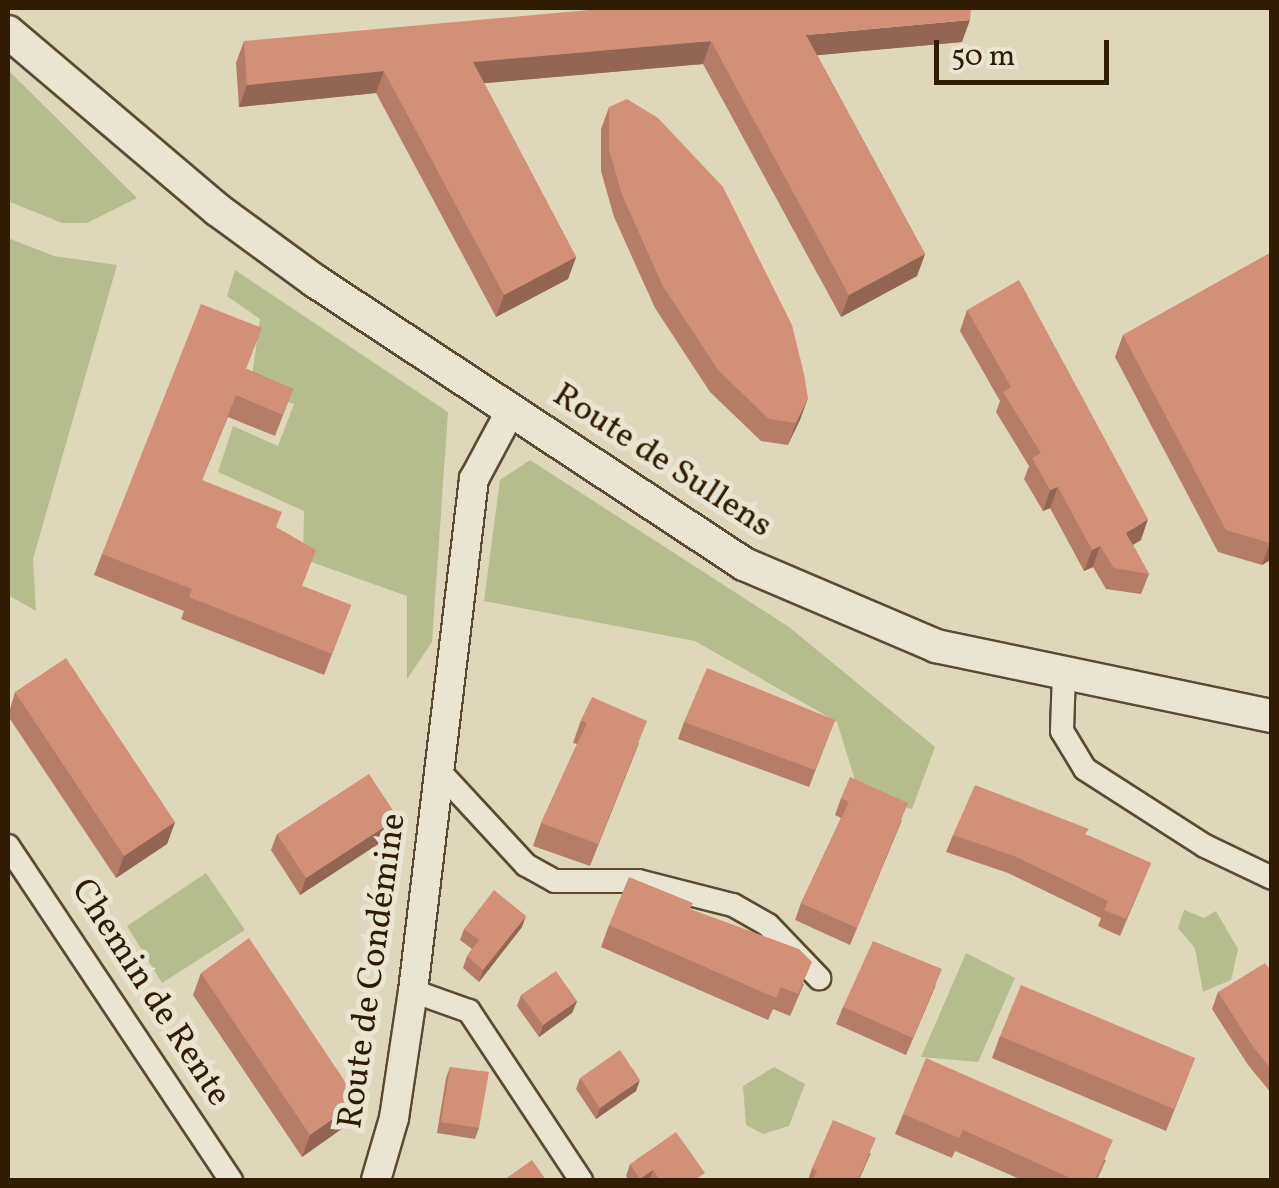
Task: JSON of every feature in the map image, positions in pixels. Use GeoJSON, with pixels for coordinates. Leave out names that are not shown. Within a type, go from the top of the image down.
{"type":"FeatureCollection","features":[{"type":"Feature","properties":{"kind":"main road","name":"Route de Sullens"},"geometry":{"type":"LineString","coordinates":[[8,32],[250,234],[697,536],[792,590],[936,646],[1272,716]]}},
{"type":"Feature","properties":{"kind":"street","name":"Route de Condémine"},"geometry":{"type":"LineString","coordinates":[[376,1180],[394,1118],[413,991],[474,479],[511,410]]}},
{"type":"Feature","properties":{"kind":"street"},"geometry":{"type":"LineString","coordinates":[[1064,673],[1062,731],[1085,770],[1205,846],[1272,878]]}},
{"type":"Feature","properties":{"kind":"street","name":"Route de Condémine"},"geometry":{"type":"LineString","coordinates":[[439,771],[526,864],[555,881],[638,881],[733,905],[768,925],[819,978]]}},
{"type":"Feature","properties":{"kind":"street","name":"Chemin de Rente"},"geometry":{"type":"LineString","coordinates":[[8,846],[231,1180]]}},
{"type":"Feature","properties":{"kind":"street"},"geometry":{"type":"LineString","coordinates":[[413,991],[469,1012],[581,1180]]}},
{"type":"Feature","properties":{"kind":"green space"},"geometry":{"type":"Polygon","coordinates":[[[8,70],[137,198],[87,223],[62,223],[8,201],[8,70]]]}},
{"type":"Feature","properties":{"kind":"green space"},"geometry":{"type":"Polygon","coordinates":[[[8,238],[54,256],[117,265],[33,559],[36,611],[8,595],[8,238]]]}},
{"type":"Feature","properties":{"kind":"green space"},"geometry":{"type":"Polygon","coordinates":[[[235,270],[448,412],[432,642],[407,679],[407,596],[303,559],[304,511],[218,472],[233,426],[278,446],[294,404],[250,390],[260,319],[227,296],[235,270]]]}},
{"type":"Feature","properties":{"kind":"green space"},"geometry":{"type":"Polygon","coordinates":[[[530,460],[789,627],[935,747],[912,809],[860,796],[837,722],[695,641],[484,601],[500,480],[530,460]]]}},
{"type":"Feature","properties":{"kind":"green space"},"geometry":{"type":"Polygon","coordinates":[[[206,873],[245,930],[162,983],[127,926],[206,873]]]}},
{"type":"Feature","properties":{"kind":"green space"},"geometry":{"type":"Polygon","coordinates":[[[1184,910],[1204,918],[1216,911],[1238,949],[1231,980],[1203,992],[1195,948],[1178,928],[1184,910]]]}},
{"type":"Feature","properties":{"kind":"green space"},"geometry":{"type":"Polygon","coordinates":[[[966,953],[1015,978],[978,1062],[921,1057],[966,953]]]}},
{"type":"Feature","properties":{"kind":"green space"},"geometry":{"type":"Polygon","coordinates":[[[774,1067],[805,1084],[789,1126],[763,1134],[746,1125],[743,1086],[774,1067]]]}},
{"type":"Feature","properties":{"kind":"building"},"geometry":{"type":"Polygon","coordinates":[[[611,8],[971,8],[970,20],[806,35],[925,254],[849,295],[711,41],[473,62],[576,257],[504,295],[384,71],[247,85],[244,41],[611,8]]]}},
{"type":"Feature","properties":{"kind":"building"},"geometry":{"type":"Polygon","coordinates":[[[627,99],[658,118],[723,187],[792,325],[808,398],[796,423],[769,419],[718,370],[663,286],[622,195],[609,149],[609,107],[627,99]]]}},
{"type":"Feature","properties":{"kind":"building"},"geometry":{"type":"Polygon","coordinates":[[[1272,252],[1270,543],[1226,530],[1123,335],[1272,252]]]}},
{"type":"Feature","properties":{"kind":"building"},"geometry":{"type":"Polygon","coordinates":[[[1019,280],[1148,519],[1126,533],[1149,574],[1114,568],[1100,546],[1092,550],[1058,487],[1050,490],[1032,458],[1041,453],[1003,392],[1011,387],[967,310],[1019,280]]]}},
{"type":"Feature","properties":{"kind":"building"},"geometry":{"type":"Polygon","coordinates":[[[201,304],[262,328],[246,369],[293,389],[283,415],[236,395],[202,480],[282,512],[276,527],[316,550],[302,586],[351,605],[332,654],[189,597],[192,589],[102,554],[201,304]]]}},
{"type":"Feature","properties":{"kind":"building"},"geometry":{"type":"Polygon","coordinates":[[[66,658],[175,822],[124,856],[15,692],[66,658]]]}},
{"type":"Feature","properties":{"kind":"building"},"geometry":{"type":"Polygon","coordinates":[[[707,668],[835,720],[815,770],[684,722],[707,668]]]}},
{"type":"Feature","properties":{"kind":"building"},"geometry":{"type":"Polygon","coordinates":[[[592,697],[647,721],[598,844],[541,823],[587,723],[581,720],[592,697]]]}},
{"type":"Feature","properties":{"kind":"building"},"geometry":{"type":"Polygon","coordinates":[[[369,774],[398,818],[306,878],[277,834],[369,774]]]}},
{"type":"Feature","properties":{"kind":"building"},"geometry":{"type":"Polygon","coordinates":[[[850,777],[908,803],[857,928],[801,903],[849,802],[841,798],[850,777]]]}},
{"type":"Feature","properties":{"kind":"building"},"geometry":{"type":"Polygon","coordinates":[[[975,785],[1089,829],[1085,834],[1151,863],[1126,919],[1104,910],[1108,901],[1014,856],[953,835],[975,785]]]}},
{"type":"Feature","properties":{"kind":"building"},"geometry":{"type":"Polygon","coordinates":[[[629,877],[693,903],[690,909],[799,949],[812,962],[798,994],[781,987],[776,998],[609,925],[629,877]]]}},
{"type":"Feature","properties":{"kind":"building"},"geometry":{"type":"Polygon","coordinates":[[[494,890],[526,916],[483,970],[467,956],[479,940],[464,929],[494,890]]]}},
{"type":"Feature","properties":{"kind":"building"},"geometry":{"type":"Polygon","coordinates":[[[249,938],[358,1101],[310,1135],[201,973],[249,938]]]}},
{"type":"Feature","properties":{"kind":"building"},"geometry":{"type":"Polygon","coordinates":[[[873,941],[942,969],[913,1038],[843,1007],[873,941]]]}},
{"type":"Feature","properties":{"kind":"building"},"geometry":{"type":"Polygon","coordinates":[[[1265,963],[1272,972],[1272,1070],[1218,992],[1265,963]]]}},
{"type":"Feature","properties":{"kind":"building"},"geometry":{"type":"Polygon","coordinates":[[[556,971],[577,1001],[543,1025],[521,995],[556,971]]]}},
{"type":"Feature","properties":{"kind":"building"},"geometry":{"type":"Polygon","coordinates":[[[1021,985],[1195,1058],[1174,1109],[1000,1036],[1021,985]]]}},
{"type":"Feature","properties":{"kind":"building"},"geometry":{"type":"Polygon","coordinates":[[[620,1050],[640,1080],[600,1108],[580,1078],[620,1050]]]}},
{"type":"Feature","properties":{"kind":"building"},"geometry":{"type":"Polygon","coordinates":[[[926,1058],[1113,1140],[1095,1180],[1075,1180],[963,1130],[959,1138],[903,1114],[926,1058]]]}},
{"type":"Feature","properties":{"kind":"building"},"geometry":{"type":"Polygon","coordinates":[[[450,1067],[489,1072],[479,1128],[441,1122],[450,1067]]]}},
{"type":"Feature","properties":{"kind":"building"},"geometry":{"type":"Polygon","coordinates":[[[833,1120],[876,1138],[858,1180],[813,1180],[817,1170],[812,1168],[833,1120]]]}},
{"type":"Feature","properties":{"kind":"building"},"geometry":{"type":"Polygon","coordinates":[[[676,1132],[705,1173],[695,1180],[660,1180],[653,1170],[640,1179],[630,1164],[676,1132]]]}},
{"type":"Feature","properties":{"kind":"building"},"geometry":{"type":"Polygon","coordinates":[[[532,1160],[546,1180],[504,1180],[532,1160]]]}}]}
